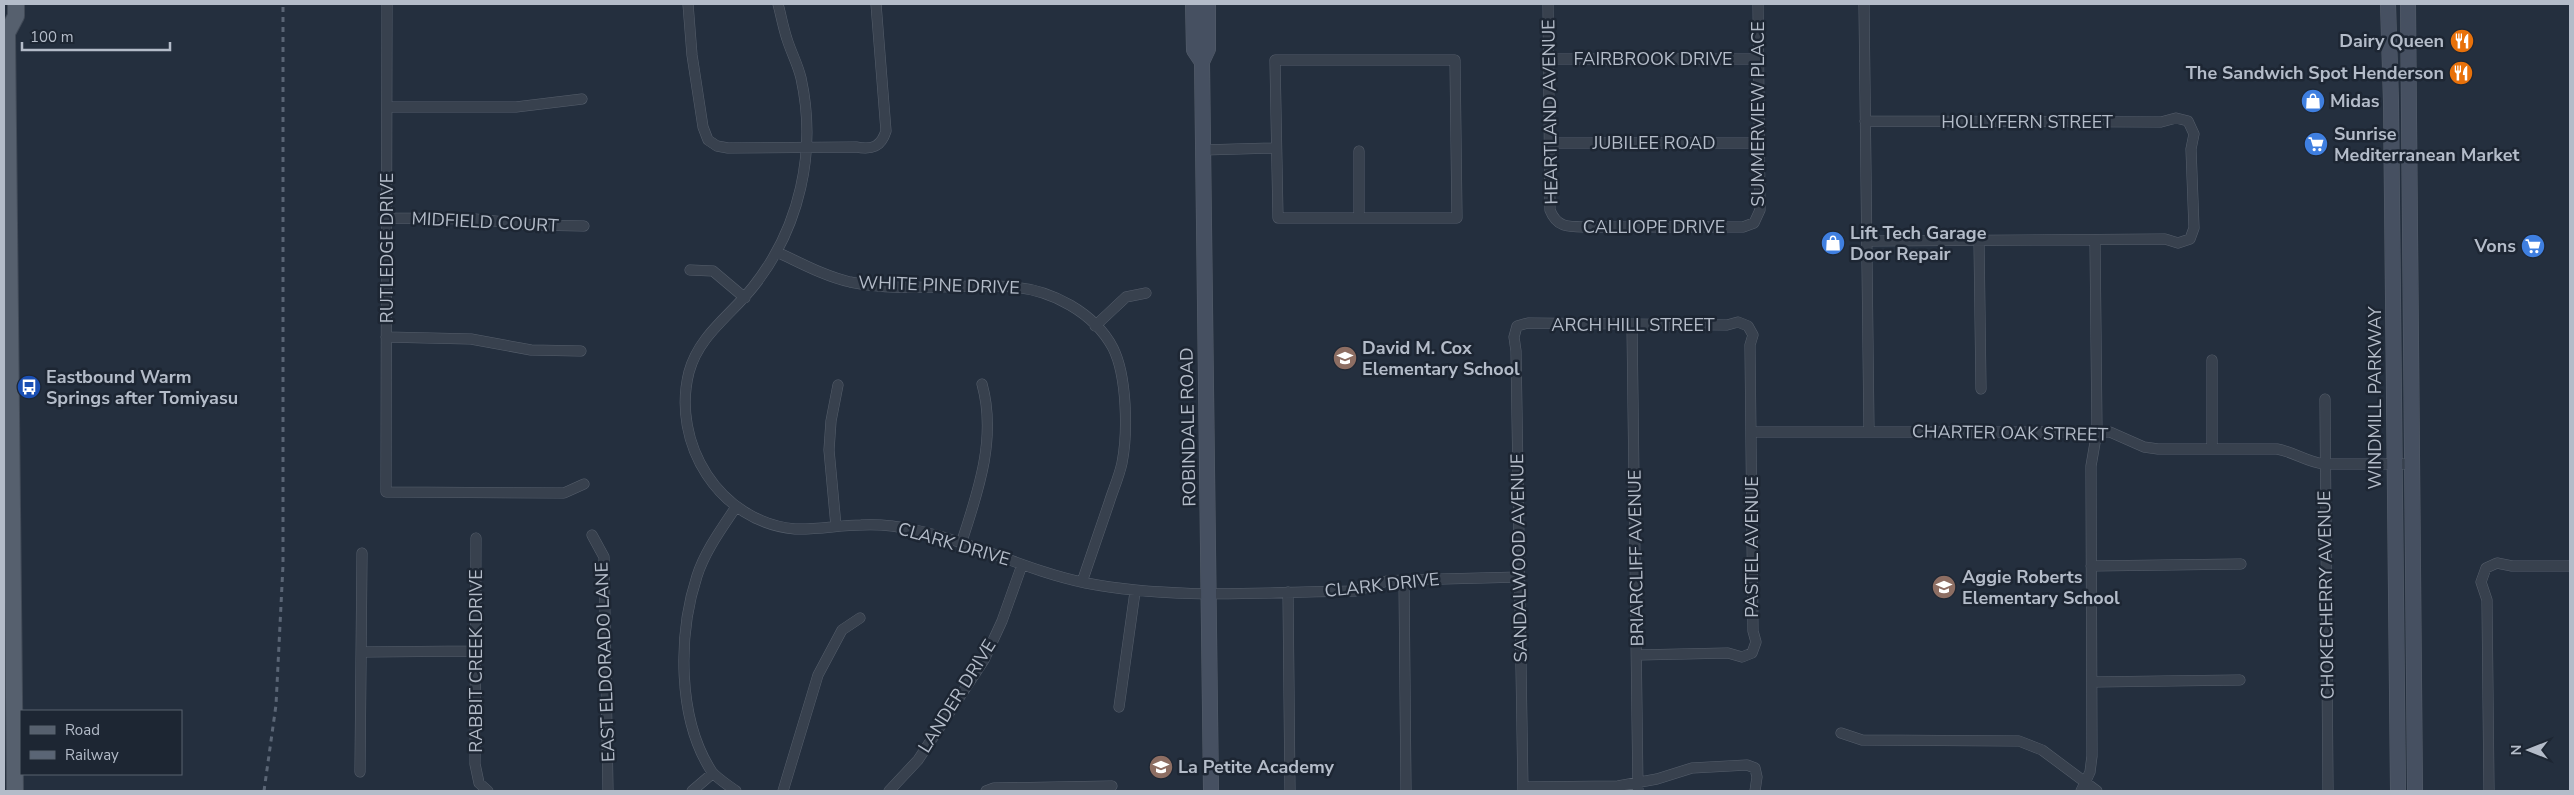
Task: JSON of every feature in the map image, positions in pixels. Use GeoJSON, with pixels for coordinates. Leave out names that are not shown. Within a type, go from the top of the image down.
{"type":"FeatureCollection","features":[{"type":"Feature","properties":{"kind":"main road"},"geometry":{"type":"LineString","coordinates":[[15,791],[7,506],[5,31],[16,16],[16,4]]}},
{"type":"Feature","properties":{"kind":"main road","name":"ROBINDALE ROAD"},"geometry":{"type":"LineString","coordinates":[[1193,4],[1194,50],[1202,62]]}},
{"type":"Feature","properties":{"kind":"main road","name":"ROBINDALE ROAD"},"geometry":{"type":"LineString","coordinates":[[1208,4],[1208,49],[1202,62],[1211,791]]}},
{"type":"Feature","properties":{"kind":"main road","name":"WINDMILL PARKWAY"},"geometry":{"type":"LineString","coordinates":[[2388,4],[2391,102],[2398,791]]}},
{"type":"Feature","properties":{"kind":"main road","name":"WINDMILL PARKWAY"},"geometry":{"type":"LineString","coordinates":[[2408,4],[2415,791]]}},
{"type":"Feature","properties":{"kind":"street","name":"RUTLEDGE DRIVE"},"geometry":{"type":"LineString","coordinates":[[387,4],[386,492],[564,493],[584,484]]}},
{"type":"Feature","properties":{"kind":"street"},"geometry":{"type":"LineString","coordinates":[[688,4],[692,55],[703,127],[708,140],[717,146],[728,148],[807,147],[870,149],[882,142],[886,131],[876,4]]}},
{"type":"Feature","properties":{"kind":"street","name":"CLARK DRIVE"},"geometry":{"type":"LineString","coordinates":[[778,4],[785,35],[800,76],[808,122],[807,147],[800,196],[777,252],[745,298],[707,335],[690,371],[685,401],[687,431],[697,459],[713,485],[736,506],[771,524],[788,527],[890,526],[916,530],[1022,565],[1082,582],[1135,592],[1355,591],[1365,590],[1387,581],[1520,577]]}},
{"type":"Feature","properties":{"kind":"street","name":"HEARTLAND AVENUE"},"geometry":{"type":"LineString","coordinates":[[1548,4],[1550,210],[1554,221]]}},
{"type":"Feature","properties":{"kind":"street","name":"SUMMERVIEW PLACE"},"geometry":{"type":"LineString","coordinates":[[1754,223],[1760,210],[1758,4]]}},
{"type":"Feature","properties":{"kind":"street"},"geometry":{"type":"LineString","coordinates":[[1864,4],[1869,431]]}},
{"type":"Feature","properties":{"kind":"street","name":"FAIRBROOK DRIVE"},"geometry":{"type":"LineString","coordinates":[[1548,59],[1759,59]]}},
{"type":"Feature","properties":{"kind":"street"},"geometry":{"type":"LineString","coordinates":[[1275,60],[1455,60],[1457,218],[1278,218],[1276,148],[1275,60]]}},
{"type":"Feature","properties":{"kind":"street"},"geometry":{"type":"LineString","coordinates":[[387,107],[516,107],[582,100]]}},
{"type":"Feature","properties":{"kind":"street","name":"HOLLYFERN STREET"},"geometry":{"type":"LineString","coordinates":[[1866,121],[2161,122],[2176,118],[2188,121],[2194,134],[2192,149],[2194,228],[2190,239],[2178,243],[2165,239],[2095,240]]}},
{"type":"Feature","properties":{"kind":"street","name":"JUBILEE ROAD"},"geometry":{"type":"LineString","coordinates":[[1549,143],[1760,143]]}},
{"type":"Feature","properties":{"kind":"street"},"geometry":{"type":"LineString","coordinates":[[1203,150],[1276,148]]}},
{"type":"Feature","properties":{"kind":"street"},"geometry":{"type":"LineString","coordinates":[[1358,151],[1359,218]]}},
{"type":"Feature","properties":{"kind":"street","name":"MIDFIELD COURT"},"geometry":{"type":"LineString","coordinates":[[387,218],[475,219],[533,225],[584,226]]}},
{"type":"Feature","properties":{"kind":"street","name":"CALLIOPE DRIVE"},"geometry":{"type":"LineString","coordinates":[[1554,221],[1564,227],[1743,227],[1754,223]]}},
{"type":"Feature","properties":{"kind":"street"},"geometry":{"type":"LineString","coordinates":[[1979,240],[1981,389]]}},
{"type":"Feature","properties":{"kind":"street"},"geometry":{"type":"LineString","coordinates":[[1867,241],[2095,240],[2097,432],[2091,466],[2092,756],[2084,787]]}},
{"type":"Feature","properties":{"kind":"street","name":"WHITE PINE DRIVE"},"geometry":{"type":"LineString","coordinates":[[777,252],[829,276],[867,285],[1012,287],[1034,290],[1076,308],[1095,326],[1112,347],[1122,376],[1125,441],[1121,465],[1082,582]]}},
{"type":"Feature","properties":{"kind":"street"},"geometry":{"type":"LineString","coordinates":[[690,270],[713,271],[745,298]]}},
{"type":"Feature","properties":{"kind":"street"},"geometry":{"type":"LineString","coordinates":[[1095,326],[1126,297],[1146,293]]}},
{"type":"Feature","properties":{"kind":"street","name":"ARCH HILL STREET"},"geometry":{"type":"LineString","coordinates":[[1517,326],[1528,323],[1727,325],[1738,322],[1748,326]]}},
{"type":"Feature","properties":{"kind":"street","name":"BRIARCLIFF AVENUE"},"geometry":{"type":"LineString","coordinates":[[1632,325],[1638,787]]}},
{"type":"Feature","properties":{"kind":"street","name":"SANDALWOOD AVENUE"},"geometry":{"type":"LineString","coordinates":[[1517,326],[1514,337],[1516,351],[1522,789]]}},
{"type":"Feature","properties":{"kind":"street","name":"PASTEL AVENUE"},"geometry":{"type":"LineString","coordinates":[[1637,655],[1728,653],[1742,657],[1752,653],[1756,642],[1753,631],[1750,345],[1753,335],[1748,326]]}},
{"type":"Feature","properties":{"kind":"street"},"geometry":{"type":"LineString","coordinates":[[386,337],[471,339],[531,350],[581,352]]}},
{"type":"Feature","properties":{"kind":"street"},"geometry":{"type":"LineString","coordinates":[[2212,360],[2212,448]]}},
{"type":"Feature","properties":{"kind":"street"},"geometry":{"type":"LineString","coordinates":[[961,544],[979,491],[986,458],[987,404],[982,384]]}},
{"type":"Feature","properties":{"kind":"street"},"geometry":{"type":"LineString","coordinates":[[836,526],[829,450],[831,421],[838,385]]}},
{"type":"Feature","properties":{"kind":"street","name":"CHOKECHERRY AVENUE"},"geometry":{"type":"LineString","coordinates":[[2325,400],[2328,791]]}},
{"type":"Feature","properties":{"kind":"street","name":"CHARTER OAK STREET"},"geometry":{"type":"LineString","coordinates":[[1751,432],[2110,432],[2144,447],[2158,450],[2212,448],[2277,449],[2289,451],[2310,462],[2324,464],[2413,464]]}},
{"type":"Feature","properties":{"kind":"street"},"geometry":{"type":"LineString","coordinates":[[736,506],[715,539],[698,574],[688,607],[685,633],[686,696],[690,722],[700,749],[714,773],[736,791]]}},
{"type":"Feature","properties":{"kind":"street","name":"EAST ELDORADO LANE"},"geometry":{"type":"LineString","coordinates":[[592,535],[604,558],[608,791]]}},
{"type":"Feature","properties":{"kind":"street","name":"RABBIT CREEK DRIVE"},"geometry":{"type":"LineString","coordinates":[[476,538],[475,764],[479,783],[488,791]]}},
{"type":"Feature","properties":{"kind":"street"},"geometry":{"type":"LineString","coordinates":[[360,772],[362,553]]}},
{"type":"Feature","properties":{"kind":"street"},"geometry":{"type":"LineString","coordinates":[[2489,791],[2487,600],[2482,582],[2486,568],[2497,563],[2512,566],[2570,566]]}},
{"type":"Feature","properties":{"kind":"street"},"geometry":{"type":"LineString","coordinates":[[2091,566],[2241,564]]}},
{"type":"Feature","properties":{"kind":"street","name":"LANDER DRIVE"},"geometry":{"type":"LineString","coordinates":[[889,791],[918,760],[984,660],[1002,621],[1022,565]]}},
{"type":"Feature","properties":{"kind":"street"},"geometry":{"type":"LineString","coordinates":[[1404,580],[1406,791]]}},
{"type":"Feature","properties":{"kind":"street"},"geometry":{"type":"LineString","coordinates":[[1119,707],[1135,592]]}},
{"type":"Feature","properties":{"kind":"street"},"geometry":{"type":"LineString","coordinates":[[1288,592],[1290,791]]}},
{"type":"Feature","properties":{"kind":"street"},"geometry":{"type":"LineString","coordinates":[[783,791],[818,675],[842,630],[860,618]]}},
{"type":"Feature","properties":{"kind":"street"},"geometry":{"type":"LineString","coordinates":[[362,652],[476,651]]}},
{"type":"Feature","properties":{"kind":"street"},"geometry":{"type":"LineString","coordinates":[[2092,682],[2240,680]]}},
{"type":"Feature","properties":{"kind":"street"},"geometry":{"type":"LineString","coordinates":[[1841,733],[1862,740],[2019,741],[2042,750],[2084,787],[2097,791]]}},
{"type":"Feature","properties":{"kind":"street"},"geometry":{"type":"LineString","coordinates":[[1522,789],[1638,787],[1692,768],[1747,765],[1755,768],[1757,777],[1755,791]]}},
{"type":"Feature","properties":{"kind":"street"},"geometry":{"type":"LineString","coordinates":[[692,791],[714,773]]}},
{"type":"Feature","properties":{"kind":"street"},"geometry":{"type":"LineString","coordinates":[[986,791],[994,788],[1060,789],[1112,786]]}},
{"type":"Feature","properties":{"kind":"railway"},"geometry":{"type":"LineString","coordinates":[[264,791],[276,705],[283,565],[283,4]]}},
{"type":"Feature","properties":{"kind":"place","name":"Dairy Queen"},"geometry":{"type":"Point","coordinates":[2462,41]}},
{"type":"Feature","properties":{"kind":"place","name":"The Sandwich Spot Henderson"},"geometry":{"type":"Point","coordinates":[2461,73]}},
{"type":"Feature","properties":{"kind":"place","name":"Midas"},"geometry":{"type":"Point","coordinates":[2313,101]}},
{"type":"Feature","properties":{"kind":"place","name":"Sunrise Mediterranean Market"},"geometry":{"type":"Point","coordinates":[2316,144]}},
{"type":"Feature","properties":{"kind":"place","name":"Lift Tech Garage Door Repair"},"geometry":{"type":"Point","coordinates":[1833,243]}},
{"type":"Feature","properties":{"kind":"place","name":"Vons"},"geometry":{"type":"Point","coordinates":[2533,246]}},
{"type":"Feature","properties":{"kind":"place","name":"David M. Cox Elementary School"},"geometry":{"type":"Point","coordinates":[1345,358]}},
{"type":"Feature","properties":{"kind":"place","name":"Eastbound Warm Springs after Tomiyasu"},"geometry":{"type":"Point","coordinates":[29,387]}},
{"type":"Feature","properties":{"kind":"place","name":"Aggie Roberts Elementary School"},"geometry":{"type":"Point","coordinates":[1944,587]}},
{"type":"Feature","properties":{"kind":"place","name":"La Petite Academy"},"geometry":{"type":"Point","coordinates":[1161,767]}}]}
